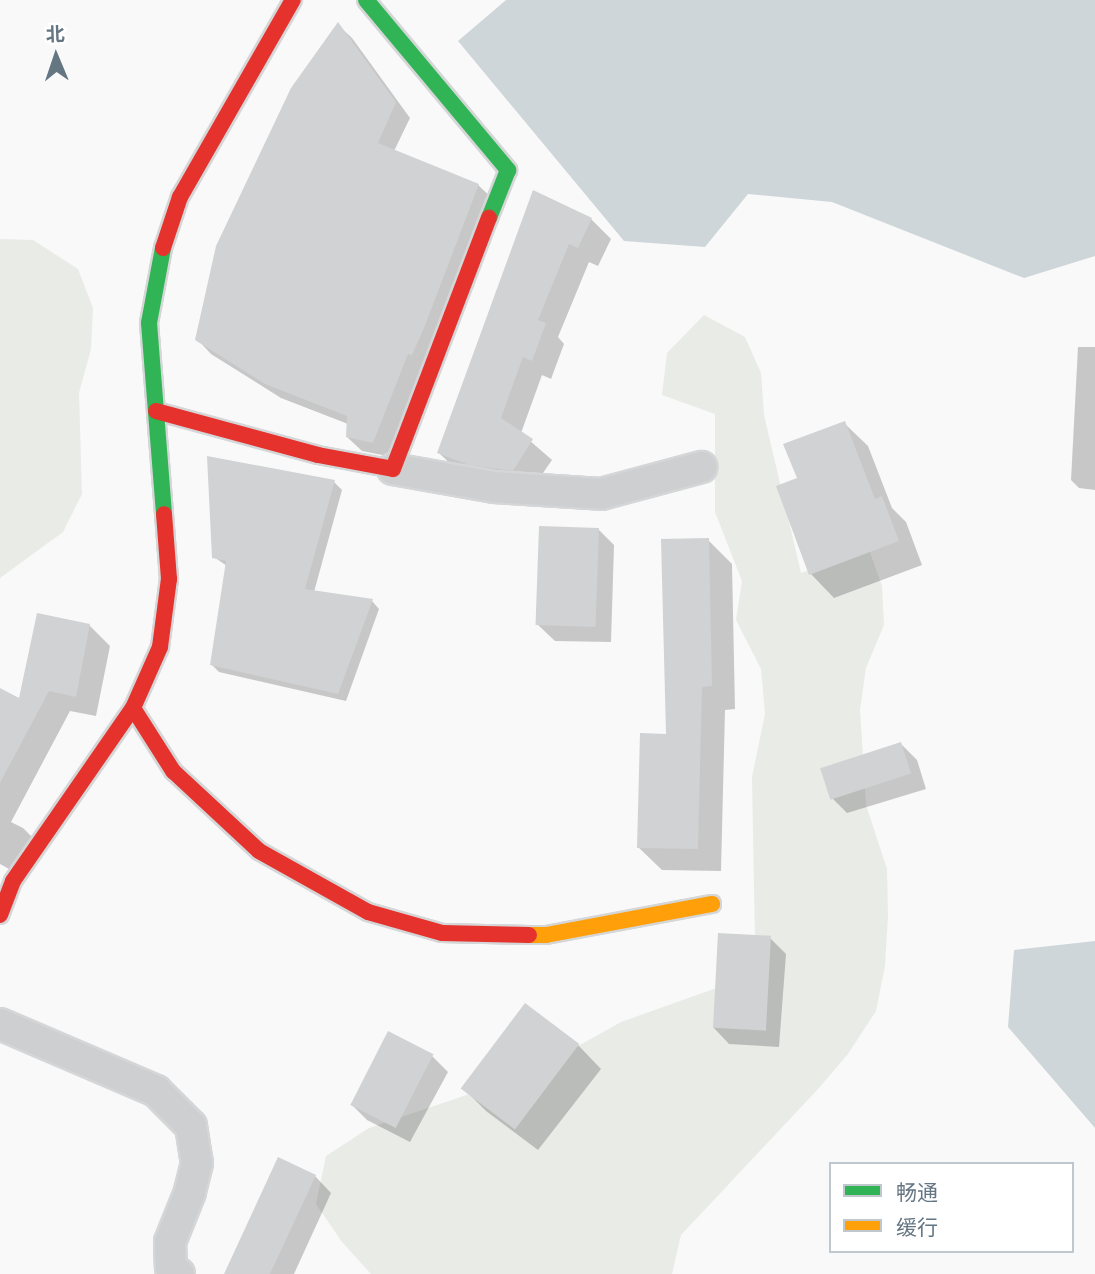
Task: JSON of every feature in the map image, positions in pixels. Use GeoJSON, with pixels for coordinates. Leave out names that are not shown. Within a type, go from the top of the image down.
{"type":"FeatureCollection","features":[{"type":"Feature","properties":{"kind":"street"},"geometry":{"type":"LineString","coordinates":[[0,915],[13,881],[133,708],[160,648],[169,579],[149,323],[158,263],[180,197],[293,0]]}},
{"type":"Feature","properties":{"kind":"street"},"geometry":{"type":"LineString","coordinates":[[366,0],[508,170],[393,469]]}},
{"type":"Feature","properties":{"kind":"street"},"geometry":{"type":"LineString","coordinates":[[156,411],[318,455],[494,487],[601,494],[701,467]]}},
{"type":"Feature","properties":{"kind":"street"},"geometry":{"type":"LineString","coordinates":[[133,708],[173,771],[260,851],[368,912],[442,933],[546,935],[712,904]]}},
{"type":"Feature","properties":{"kind":"street"},"geometry":{"type":"LineString","coordinates":[[0,1024],[156,1091],[191,1126],[197,1163],[190,1192],[170,1242],[171,1268],[179,1274]]}},
{"type":"Feature","properties":{"kind":"shaded area"},"geometry":{"type":"Polygon","coordinates":[[[506,0],[1095,0],[1095,256],[1024,278],[832,202],[748,194],[705,247],[624,241],[458,41],[506,0]]]}},
{"type":"Feature","properties":{"kind":"shaded area"},"geometry":{"type":"Polygon","coordinates":[[[0,239],[33,240],[78,269],[93,308],[91,349],[79,393],[82,494],[63,532],[0,578],[0,239]]]}},
{"type":"Feature","properties":{"kind":"shaded area"},"geometry":{"type":"Polygon","coordinates":[[[704,315],[745,337],[761,373],[764,415],[801,573],[868,547],[882,586],[884,625],[866,668],[860,710],[866,805],[887,869],[885,966],[876,1011],[848,1054],[818,1089],[681,1235],[672,1274],[371,1274],[342,1242],[316,1204],[326,1156],[369,1128],[499,1084],[546,1064],[621,1022],[725,985],[755,942],[752,777],[765,714],[761,669],[736,620],[742,581],[715,512],[715,414],[662,395],[667,353],[704,315]]]}},
{"type":"Feature","properties":{"kind":"shaded area"},"geometry":{"type":"Polygon","coordinates":[[[1095,941],[1095,1128],[1008,1027],[1014,950],[1095,941]]]}},
{"type":"Feature","properties":{"kind":"building"},"geometry":{"type":"Polygon","coordinates":[[[338,22],[396,102],[378,143],[479,184],[424,328],[412,355],[408,354],[373,443],[346,437],[347,416],[265,384],[195,340],[216,246],[291,88],[338,22]]]}},
{"type":"Feature","properties":{"kind":"building"},"geometry":{"type":"Polygon","coordinates":[[[533,190],[592,218],[578,248],[569,244],[538,320],[546,323],[532,361],[523,357],[501,418],[533,439],[513,471],[469,465],[437,453],[533,190]]]}},
{"type":"Feature","properties":{"kind":"building"},"geometry":{"type":"Polygon","coordinates":[[[845,421],[875,499],[882,496],[899,541],[809,575],[776,486],[797,478],[783,444],[845,421]]]}},
{"type":"Feature","properties":{"kind":"building"},"geometry":{"type":"Polygon","coordinates":[[[207,456],[335,480],[305,589],[373,599],[338,694],[210,665],[226,561],[212,558],[207,456]]]}},
{"type":"Feature","properties":{"kind":"building"},"geometry":{"type":"Polygon","coordinates":[[[539,526],[599,528],[596,627],[536,625],[539,526]]]}},
{"type":"Feature","properties":{"kind":"building"},"geometry":{"type":"Polygon","coordinates":[[[709,538],[712,686],[702,687],[698,849],[637,848],[640,733],[666,734],[661,539],[709,538]]]}},
{"type":"Feature","properties":{"kind":"building"},"geometry":{"type":"Polygon","coordinates":[[[37,613],[90,624],[76,697],[49,691],[0,783],[0,688],[19,698],[37,613]]]}},
{"type":"Feature","properties":{"kind":"building"},"geometry":{"type":"Polygon","coordinates":[[[901,742],[911,773],[830,800],[820,768],[901,742]]]}},
{"type":"Feature","properties":{"kind":"building"},"geometry":{"type":"Polygon","coordinates":[[[718,933],[771,936],[766,1031],[713,1028],[718,933]]]}},
{"type":"Feature","properties":{"kind":"building"},"geometry":{"type":"Polygon","coordinates":[[[525,1003],[579,1044],[515,1129],[461,1088],[525,1003]]]}},
{"type":"Feature","properties":{"kind":"building"},"geometry":{"type":"Polygon","coordinates":[[[388,1031],[433,1054],[396,1128],[350,1105],[388,1031]]]}},
{"type":"Feature","properties":{"kind":"building"},"geometry":{"type":"Polygon","coordinates":[[[278,1157],[316,1175],[270,1274],[224,1274],[278,1157]]]}},
{"type":"Feature","properties":{"kind":"traffic: fast"},"geometry":{"type":"LineString","coordinates":[[366,0],[508,170],[489,218]]}},
{"type":"Feature","properties":{"kind":"traffic: fast"},"geometry":{"type":"LineString","coordinates":[[163,248],[149,323],[164,514]]}},
{"type":"Feature","properties":{"kind":"traffic: slow"},"geometry":{"type":"LineString","coordinates":[[529,935],[546,935],[712,904]]}},
{"type":"Feature","properties":{"kind":"traffic: jam"},"geometry":{"type":"LineString","coordinates":[[163,248],[180,197],[293,0]]}},
{"type":"Feature","properties":{"kind":"traffic: jam"},"geometry":{"type":"LineString","coordinates":[[156,411],[318,455],[393,469],[489,218]]}},
{"type":"Feature","properties":{"kind":"traffic: jam"},"geometry":{"type":"LineString","coordinates":[[0,915],[13,881],[133,708],[160,647],[169,579],[164,514]]}},
{"type":"Feature","properties":{"kind":"traffic: jam"},"geometry":{"type":"LineString","coordinates":[[133,708],[173,771],[259,851],[368,912],[442,933],[529,935]]}}]}
